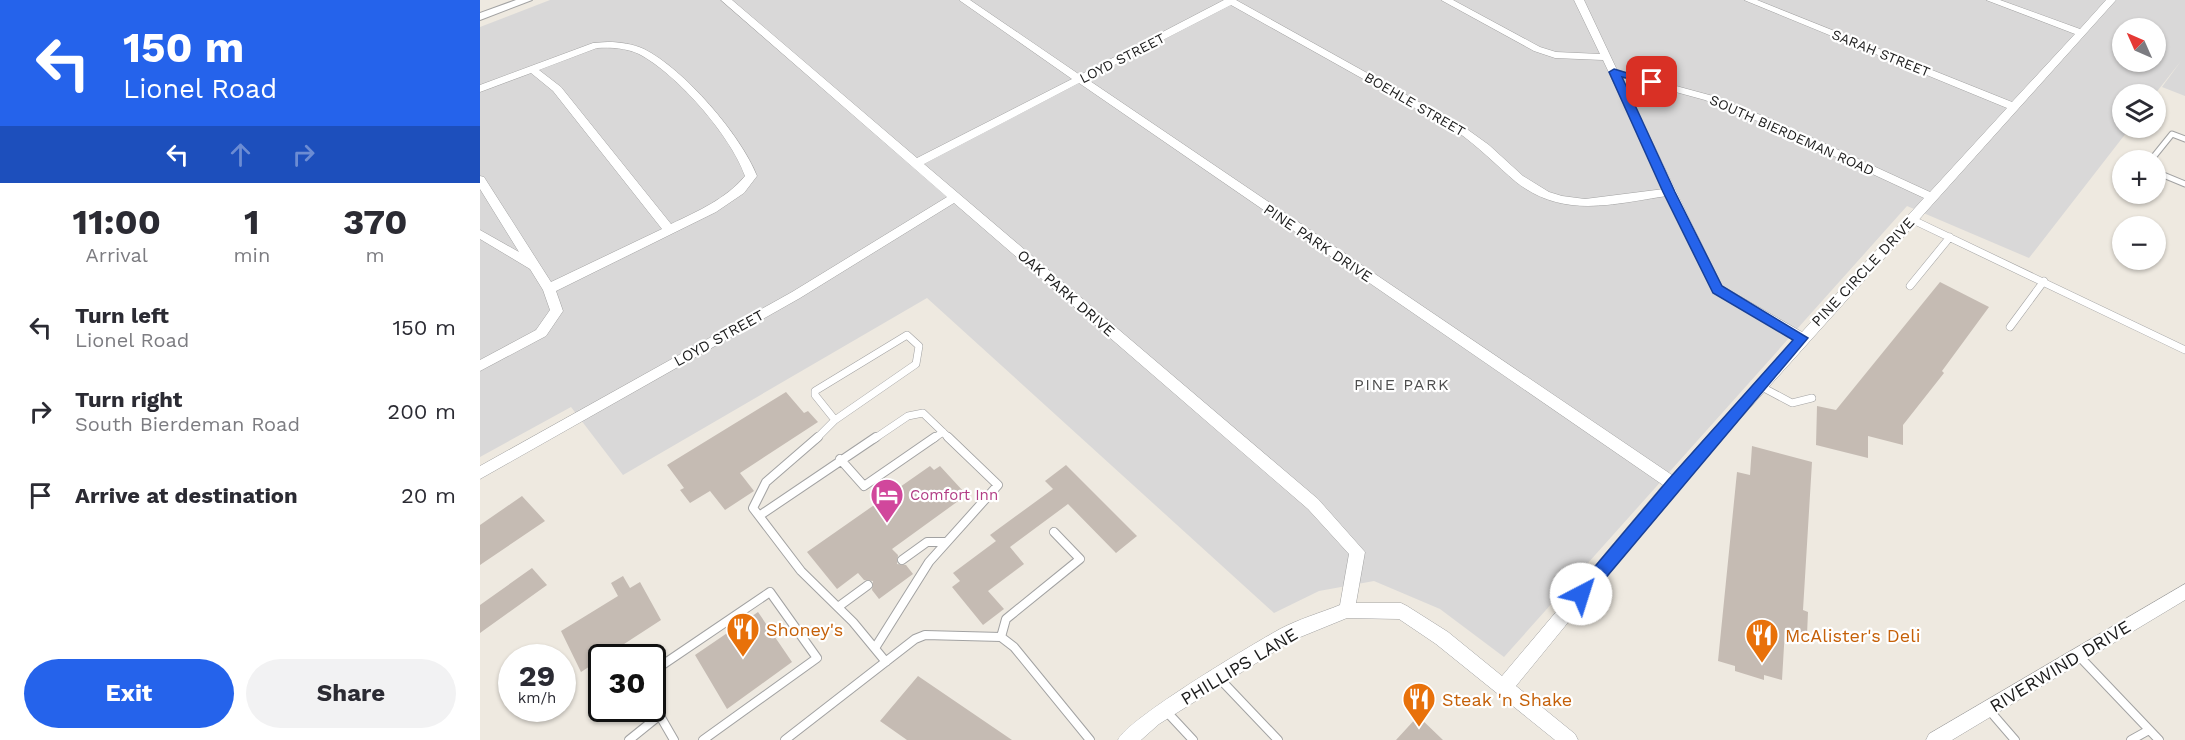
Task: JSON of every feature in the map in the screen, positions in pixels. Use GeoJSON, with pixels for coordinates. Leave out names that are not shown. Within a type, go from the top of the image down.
{"type":"FeatureCollection","features":[{"type":"Feature","properties":{"kind":"street"},"geometry":{"type":"LineString","coordinates":[[480,18],[526,0]]}},
{"type":"Feature","properties":{"kind":"street","name":"OAK PARK DRIVE"},"geometry":{"type":"LineString","coordinates":[[726,0],[1313,504],[1357,552],[1347,610]]}},
{"type":"Feature","properties":{"kind":"street","name":"PINE PARK DRIVE"},"geometry":{"type":"LineString","coordinates":[[963,0],[1673,484]]}},
{"type":"Feature","properties":{"kind":"street"},"geometry":{"type":"LineString","coordinates":[[1446,0],[1537,49],[1555,56],[1606,57]]}},
{"type":"Feature","properties":{"kind":"street"},"geometry":{"type":"LineString","coordinates":[[1579,0],[1717,289],[1802,338]]}},
{"type":"Feature","properties":{"kind":"street","name":"SARAH STREET"},"geometry":{"type":"LineString","coordinates":[[1749,0],[2014,107]]}},
{"type":"Feature","properties":{"kind":"street"},"geometry":{"type":"LineString","coordinates":[[1991,0],[2080,32]]}},
{"type":"Feature","properties":{"kind":"street","name":"PINE CIRCLE DRIVE"},"geometry":{"type":"LineString","coordinates":[[1505,686],[1673,484],[1802,338],[2111,0]]}},
{"type":"Feature","properties":{"kind":"street","name":"LOYD STREET"},"geometry":{"type":"LineString","coordinates":[[916,162],[1079,81],[1230,1]]}},
{"type":"Feature","properties":{"kind":"street","name":"BOEHLE STREET"},"geometry":{"type":"LineString","coordinates":[[1230,1],[1463,130],[1522,182],[1539,192],[1562,200],[1585,202],[1669,192]]}},
{"type":"Feature","properties":{"kind":"street"},"geometry":{"type":"LineString","coordinates":[[480,89],[596,45],[616,44],[642,52],[679,80],[738,147],[748,163],[751,176],[740,190],[712,209],[549,290]]}},
{"type":"Feature","properties":{"kind":"street"},"geometry":{"type":"LineString","coordinates":[[532,69],[557,89],[669,230]]}},
{"type":"Feature","properties":{"kind":"street","name":"SOUTH BIERDEMAN ROAD"},"geometry":{"type":"LineString","coordinates":[[1614,72],[1709,98],[1769,122],[1931,197]]}},
{"type":"Feature","properties":{"kind":"street"},"geometry":{"type":"LineString","coordinates":[[480,180],[549,290],[557,311],[541,333],[480,366]]}},
{"type":"Feature","properties":{"kind":"street","name":"LOYD STREET"},"geometry":{"type":"LineString","coordinates":[[480,473],[796,295],[955,196]]}},
{"type":"Feature","properties":{"kind":"street"},"geometry":{"type":"LineString","coordinates":[[480,234],[535,267]]}},
{"type":"Feature","properties":{"kind":"street","name":"RIVERWIND DRIVE"},"geometry":{"type":"LineString","coordinates":[[1935,740],[2185,591]]}},
{"type":"Feature","properties":{"kind":"street","name":"PHILLIPS LANE"},"geometry":{"type":"LineString","coordinates":[[1126,740],[1165,710],[1287,634],[1347,610],[1401,611],[1442,638],[1505,686],[1569,740]]}},
{"type":"Feature","properties":{"kind":"lane"},"geometry":{"type":"LineString","coordinates":[[2159,150],[2172,134],[2185,139]]}},
{"type":"Feature","properties":{"kind":"lane"},"geometry":{"type":"LineString","coordinates":[[2166,175],[2185,184]]}},
{"type":"Feature","properties":{"kind":"lane"},"geometry":{"type":"LineString","coordinates":[[1911,219],[2044,280],[2185,350]]}},
{"type":"Feature","properties":{"kind":"lane"},"geometry":{"type":"LineString","coordinates":[[1910,286],[1950,237]]}},
{"type":"Feature","properties":{"kind":"lane"},"geometry":{"type":"LineString","coordinates":[[2010,327],[2044,280]]}},
{"type":"Feature","properties":{"kind":"lane"},"geometry":{"type":"LineString","coordinates":[[835,420],[815,392],[907,335],[919,346],[916,364],[909,372],[835,420],[825,432],[771,479],[755,501],[753,508],[801,571],[838,607],[886,662]]}},
{"type":"Feature","properties":{"kind":"lane"},"geometry":{"type":"LineString","coordinates":[[1760,386],[1792,404],[1812,398]]}},
{"type":"Feature","properties":{"kind":"lane"},"geometry":{"type":"LineString","coordinates":[[759,516],[840,459],[908,416],[923,413],[998,485],[928,562],[875,648]]}},
{"type":"Feature","properties":{"kind":"lane"},"geometry":{"type":"LineString","coordinates":[[840,459],[864,486],[943,432]]}},
{"type":"Feature","properties":{"kind":"lane"},"geometry":{"type":"LineString","coordinates":[[1001,637],[1006,619],[1080,559],[1054,532]]}},
{"type":"Feature","properties":{"kind":"lane"},"geometry":{"type":"LineString","coordinates":[[902,560],[927,542],[946,542]]}},
{"type":"Feature","properties":{"kind":"lane"},"geometry":{"type":"LineString","coordinates":[[838,607],[868,585]]}},
{"type":"Feature","properties":{"kind":"lane"},"geometry":{"type":"LineString","coordinates":[[666,663],[770,592],[817,658],[704,740]]}},
{"type":"Feature","properties":{"kind":"lane"},"geometry":{"type":"LineString","coordinates":[[785,740],[915,639],[925,635],[1001,637],[1014,647],[1090,740]]}},
{"type":"Feature","properties":{"kind":"lane"},"geometry":{"type":"LineString","coordinates":[[2078,655],[2159,740]]}},
{"type":"Feature","properties":{"kind":"lane"},"geometry":{"type":"LineString","coordinates":[[1218,677],[1278,740]]}},
{"type":"Feature","properties":{"kind":"lane"},"geometry":{"type":"LineString","coordinates":[[1988,709],[2015,740]]}},
{"type":"Feature","properties":{"kind":"lane"},"geometry":{"type":"LineString","coordinates":[[1165,710],[1193,740]]}},
{"type":"Feature","properties":{"kind":"lane"},"geometry":{"type":"LineString","coordinates":[[629,740],[651,722]]}},
{"type":"Feature","properties":{"kind":"lane"},"geometry":{"type":"LineString","coordinates":[[664,722],[674,740]]}},
{"type":"Feature","properties":{"kind":"lane"},"geometry":{"type":"LineString","coordinates":[[2131,740],[2149,730]]}},
{"type":"Feature","properties":{"kind":"shaded area","name":"PINE PARK"},"geometry":{"type":"Polygon","coordinates":[[[550,0],[2185,0],[2185,96],[2166,89],[2164,84],[2181,61],[2163,84],[2112,84],[2112,138],[2122,138],[2029,258],[1907,206],[1504,657],[1440,609],[1374,581],[1319,591],[1274,613],[927,298],[623,475],[571,407],[480,457],[480,27],[550,0]]]}},
{"type":"Feature","properties":{"kind":"building"},"geometry":{"type":"Polygon","coordinates":[[[1940,282],[1989,307],[1942,371],[1944,373],[1903,425],[1903,445],[1868,436],[1868,458],[1816,445],[1817,406],[1836,410],[1940,282]]]}},
{"type":"Feature","properties":{"kind":"building"},"geometry":{"type":"Polygon","coordinates":[[[786,392],[804,413],[808,411],[818,422],[740,473],[754,491],[725,510],[710,491],[690,503],[680,490],[684,488],[667,465],[786,392]]]}},
{"type":"Feature","properties":{"kind":"building"},"geometry":{"type":"Polygon","coordinates":[[[1752,446],[1812,462],[1803,610],[1808,612],[1807,635],[1785,629],[1782,680],[1764,675],[1764,680],[1735,671],[1735,666],[1718,661],[1737,472],[1750,475],[1752,446]]]}},
{"type":"Feature","properties":{"kind":"building"},"geometry":{"type":"Polygon","coordinates":[[[1066,465],[1137,536],[1116,553],[1068,504],[1010,547],[1024,564],[988,591],[1004,609],[983,625],[952,587],[960,581],[953,573],[996,541],[990,535],[1053,489],[1045,481],[1066,465]]]}},
{"type":"Feature","properties":{"kind":"building","name":"Comfort Inn"},"geometry":{"type":"Polygon","coordinates":[[[930,466],[934,470],[940,466],[963,491],[957,495],[961,499],[892,549],[898,555],[897,564],[906,565],[913,574],[879,599],[872,590],[873,581],[864,580],[858,573],[837,589],[807,552],[930,466]]]}},
{"type":"Feature","properties":{"kind":"building"},"geometry":{"type":"Polygon","coordinates":[[[522,496],[545,521],[480,565],[480,525],[522,496]]]}},
{"type":"Feature","properties":{"kind":"building"},"geometry":{"type":"Polygon","coordinates":[[[532,568],[547,585],[480,633],[480,605],[532,568]]]}},
{"type":"Feature","properties":{"kind":"building"},"geometry":{"type":"Polygon","coordinates":[[[623,576],[630,588],[640,582],[661,620],[624,644],[588,644],[588,667],[581,672],[576,662],[576,644],[567,644],[561,631],[618,596],[611,583],[623,576]]]}},
{"type":"Feature","properties":{"kind":"building","name":"Shoney's"},"geometry":{"type":"Polygon","coordinates":[[[758,612],[792,662],[727,709],[695,655],[758,612]]]}},
{"type":"Feature","properties":{"kind":"building"},"geometry":{"type":"Polygon","coordinates":[[[918,676],[1012,740],[907,740],[880,721],[918,676]]]}},
{"type":"Feature","properties":{"kind":"building","name":"Steak 'n Shake"},"geometry":{"type":"Polygon","coordinates":[[[1418,716],[1443,740],[1396,740],[1418,716]]]}},
{"type":"Feature","properties":{"kind":"place","name":"Comfort Inn"},"geometry":{"type":"Point","coordinates":[887,524]}},
{"type":"Feature","properties":{"kind":"place","name":"Shoney's"},"geometry":{"type":"Point","coordinates":[743,658]}},
{"type":"Feature","properties":{"kind":"place","name":"McAlister's Deli"},"geometry":{"type":"Point","coordinates":[1762,664]}},
{"type":"Feature","properties":{"kind":"place","name":"Steak 'n Shake"},"geometry":{"type":"Point","coordinates":[1419,728]}},
{"type":"Feature","properties":{"kind":"district","name":"PINE PARK"},"geometry":{"type":"Point","coordinates":[1402,384]}},
{"type":"Feature","properties":{"kind":"route"},"geometry":{"type":"LineString","coordinates":[[1581,594],[1673,484],[1802,338],[1717,289],[1614,72],[1652,82]]}}]}
